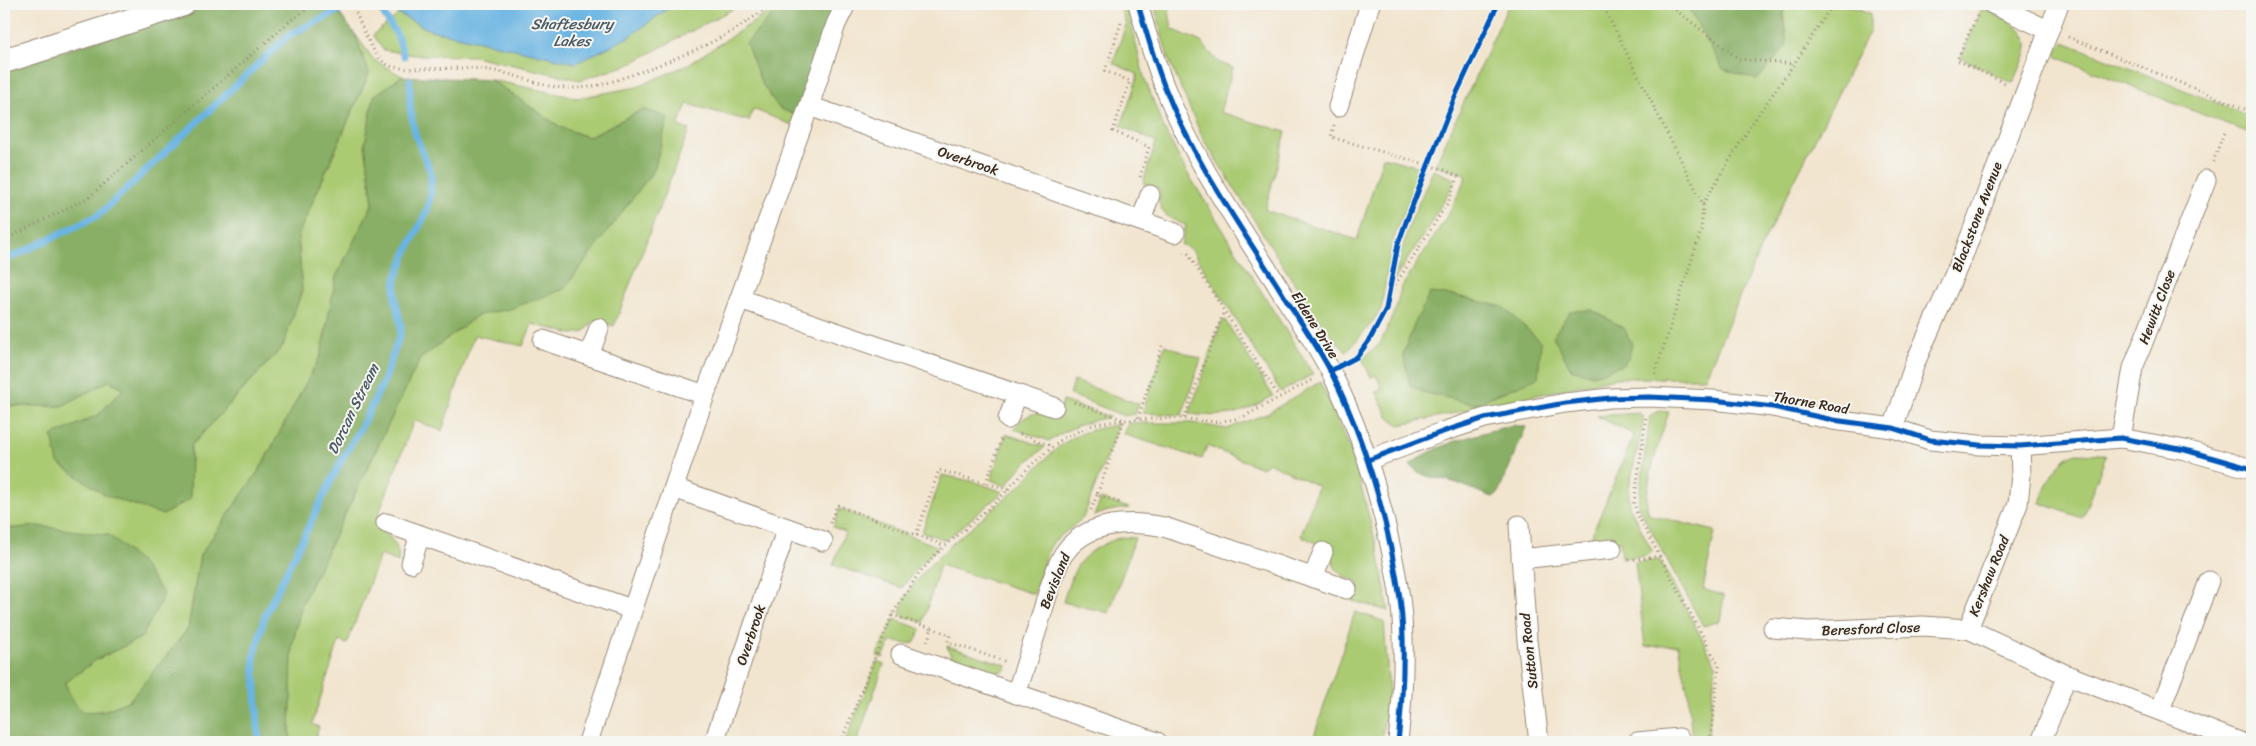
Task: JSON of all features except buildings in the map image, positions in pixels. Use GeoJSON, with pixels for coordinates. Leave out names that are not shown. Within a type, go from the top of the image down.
{"type":"FeatureCollection","features":[{"type":"Feature","properties":{"kind":"street"},"geometry":{"type":"LineString","coordinates":[[4,61],[183,4]]}},
{"type":"Feature","properties":{"kind":"street"},"geometry":{"type":"LineString","coordinates":[[588,742],[631,609],[705,395],[809,106],[836,24],[846,4]]}},
{"type":"Feature","properties":{"kind":"street","name":"Eldene Drive"},"geometry":{"type":"LineString","coordinates":[[1138,4],[1150,48],[1166,90],[1208,174],[1330,371],[1368,460],[1392,557],[1400,599],[1402,679],[1398,742]]}},
{"type":"Feature","properties":{"kind":"street"},"geometry":{"type":"LineString","coordinates":[[1338,107],[1370,4]]}},
{"type":"Feature","properties":{"kind":"street","name":"Blackstone Avenue"},"geometry":{"type":"LineString","coordinates":[[1893,428],[1915,363],[1964,253],[2059,4]]}},
{"type":"Feature","properties":{"kind":"street"},"geometry":{"type":"LineString","coordinates":[[1985,8],[2048,30]]}},
{"type":"Feature","properties":{"kind":"street","name":"Overbrook"},"geometry":{"type":"LineString","coordinates":[[809,106],[1175,233]]}},
{"type":"Feature","properties":{"kind":"street","name":"Hewitt Close"},"geometry":{"type":"LineString","coordinates":[[2121,438],[2133,368],[2206,180]]}},
{"type":"Feature","properties":{"kind":"street"},"geometry":{"type":"LineString","coordinates":[[1134,218],[1150,195]]}},
{"type":"Feature","properties":{"kind":"street"},"geometry":{"type":"LineString","coordinates":[[740,299],[1054,407]]}},
{"type":"Feature","properties":{"kind":"street"},"geometry":{"type":"LineString","coordinates":[[589,356],[598,328]]}},
{"type":"Feature","properties":{"kind":"street"},"geometry":{"type":"LineString","coordinates":[[543,340],[705,395]]}},
{"type":"Feature","properties":{"kind":"street"},"geometry":{"type":"LineString","coordinates":[[1006,424],[1017,395]]}},
{"type":"Feature","properties":{"kind":"street","name":"Thorne Road"},"geometry":{"type":"LineString","coordinates":[[1368,460],[1485,418],[1565,403],[1610,398],[1649,397],[1713,400],[1773,407],[1833,420],[1893,428],[1930,440],[2020,446],[2121,438],[2185,450],[2252,469]]}},
{"type":"Feature","properties":{"kind":"street","name":"Kershaw Road"},"geometry":{"type":"LineString","coordinates":[[2020,446],[2021,475],[2018,504],[1968,629],[2067,675],[2240,742]]}},
{"type":"Feature","properties":{"kind":"street"},"geometry":{"type":"LineString","coordinates":[[674,488],[823,540]]}},
{"type":"Feature","properties":{"kind":"street"},"geometry":{"type":"LineString","coordinates":[[386,523],[631,609]]}},
{"type":"Feature","properties":{"kind":"street","name":"Bevisland"},"geometry":{"type":"LineString","coordinates":[[1016,694],[1051,584],[1062,557],[1069,548],[1095,529],[1119,523],[1147,523],[1164,527],[1346,589]]}},
{"type":"Feature","properties":{"kind":"street","name":"Sutton Road"},"geometry":{"type":"LineString","coordinates":[[1519,525],[1527,640],[1539,742]]}},
{"type":"Feature","properties":{"kind":"street","name":"Overbrook"},"geometry":{"type":"LineString","coordinates":[[714,742],[787,528]]}},
{"type":"Feature","properties":{"kind":"street"},"geometry":{"type":"LineString","coordinates":[[410,563],[420,535]]}},
{"type":"Feature","properties":{"kind":"street"},"geometry":{"type":"LineString","coordinates":[[1522,559],[1612,549]]}},
{"type":"Feature","properties":{"kind":"street"},"geometry":{"type":"LineString","coordinates":[[1312,578],[1323,552]]}},
{"type":"Feature","properties":{"kind":"street"},"geometry":{"type":"LineString","coordinates":[[2160,710],[2209,581]]}},
{"type":"Feature","properties":{"kind":"street","name":"Beresford Close"},"geometry":{"type":"LineString","coordinates":[[1773,628],[1808,632],[1923,626],[1968,629]]}},
{"type":"Feature","properties":{"kind":"street"},"geometry":{"type":"LineString","coordinates":[[901,654],[1145,740]]}},
{"type":"Feature","properties":{"kind":"street"},"geometry":{"type":"LineString","coordinates":[[2041,742],[2067,675]]}},
{"type":"Feature","properties":{"kind":"street"},"geometry":{"type":"LineString","coordinates":[[1637,742],[1680,738]]}},
{"type":"Feature","properties":{"kind":"path"},"geometry":{"type":"LineString","coordinates":[[4,240],[88,198],[290,21],[314,4]]}},
{"type":"Feature","properties":{"kind":"path"},"geometry":{"type":"LineString","coordinates":[[352,4],[367,38],[387,65],[396,68],[452,67],[487,70],[512,75],[546,86],[571,88],[595,87],[675,59],[731,32],[770,4]]}},
{"type":"Feature","properties":{"kind":"path"},"geometry":{"type":"LineString","coordinates":[[1602,4],[1703,204]]}},
{"type":"Feature","properties":{"kind":"path"},"geometry":{"type":"LineString","coordinates":[[1668,4],[1740,60],[1794,64]]}},
{"type":"Feature","properties":{"kind":"path"},"geometry":{"type":"LineString","coordinates":[[1710,742],[1719,666],[1637,514],[1634,503],[1649,397],[1663,344],[1701,231],[1703,204],[1751,125],[1833,4]]}},
{"type":"Feature","properties":{"kind":"path"},"geometry":{"type":"LineString","coordinates":[[1985,8],[1957,60],[2025,92]]}},
{"type":"Feature","properties":{"kind":"path"},"geometry":{"type":"LineString","coordinates":[[1121,21],[1105,71],[1130,81],[1113,130],[1149,147],[1134,218]]}},
{"type":"Feature","properties":{"kind":"path"},"geometry":{"type":"LineString","coordinates":[[2048,30],[2252,112]]}},
{"type":"Feature","properties":{"kind":"path"},"geometry":{"type":"LineString","coordinates":[[1338,107],[1330,137],[1429,165],[1455,174],[1458,177],[1449,201],[1388,296]]}},
{"type":"Feature","properties":{"kind":"path"},"geometry":{"type":"LineString","coordinates":[[2206,180],[2226,130]]}},
{"type":"Feature","properties":{"kind":"path"},"geometry":{"type":"LineString","coordinates":[[1425,173],[1432,157]]}},
{"type":"Feature","properties":{"kind":"path"},"geometry":{"type":"LineString","coordinates":[[1175,233],[1171,246],[1188,254],[1279,397]]}},
{"type":"Feature","properties":{"kind":"path"},"geometry":{"type":"LineString","coordinates":[[1387,302],[1391,278]]}},
{"type":"Feature","properties":{"kind":"path"},"geometry":{"type":"LineString","coordinates":[[1184,418],[1224,310]]}},
{"type":"Feature","properties":{"kind":"path"},"geometry":{"type":"LineString","coordinates":[[1138,418],[1162,346]]}},
{"type":"Feature","properties":{"kind":"path"},"geometry":{"type":"LineString","coordinates":[[841,742],[892,615],[917,576],[945,546],[1009,490],[1031,465],[1063,438],[1096,424],[1138,418],[1184,418],[1216,422],[1241,418],[1330,371]]}},
{"type":"Feature","properties":{"kind":"path"},"geometry":{"type":"LineString","coordinates":[[1124,420],[1097,495],[1141,509],[1147,523]]}},
{"type":"Feature","properties":{"kind":"path"},"geometry":{"type":"LineString","coordinates":[[986,483],[1006,424]]}},
{"type":"Feature","properties":{"kind":"path"},"geometry":{"type":"LineString","coordinates":[[916,535],[938,470],[1009,490]]}},
{"type":"Feature","properties":{"kind":"path"},"geometry":{"type":"LineString","coordinates":[[823,540],[837,505],[945,546]]}},
{"type":"Feature","properties":{"kind":"path"},"geometry":{"type":"LineString","coordinates":[[1612,549],[1621,560],[1661,556]]}},
{"type":"Feature","properties":{"kind":"path"},"geometry":{"type":"LineString","coordinates":[[892,615],[950,635],[948,642],[1024,668]]}},
{"type":"Feature","properties":{"kind":"path"},"geometry":{"type":"LineString","coordinates":[[920,660],[932,628]]}},
{"type":"Feature","properties":{"kind":"green space"},"geometry":{"type":"Polygon","coordinates":[[[209,4],[332,4],[355,34],[369,73],[298,235],[302,290],[283,346],[191,446],[190,499],[163,515],[105,495],[58,463],[52,436],[98,415],[124,388],[109,381],[62,406],[4,406],[4,70],[209,4]]]}},
{"type":"Feature","properties":{"kind":"green space"},"geometry":{"type":"Polygon","coordinates":[[[674,4],[742,4],[628,65],[580,80],[474,56],[415,55],[383,50],[373,35],[399,14],[430,30],[629,37],[674,4]]]}},
{"type":"Feature","properties":{"kind":"green space"},"geometry":{"type":"Polygon","coordinates":[[[783,4],[746,43],[779,108],[795,115],[792,125],[753,109],[749,121],[687,104],[678,126],[689,130],[614,326],[595,320],[584,332],[572,334],[532,324],[523,346],[474,335],[442,431],[414,420],[375,524],[392,540],[398,550],[398,562],[380,555],[347,644],[339,641],[312,724],[319,727],[314,742],[290,742],[292,646],[302,603],[420,359],[478,315],[510,309],[644,109],[588,137],[560,127],[491,80],[577,98],[637,87],[687,65],[783,4]]]}},
{"type":"Feature","properties":{"kind":"green space"},"geometry":{"type":"Polygon","coordinates":[[[783,4],[840,4],[820,92],[795,115],[779,108],[762,84],[746,43],[783,4]]]}},
{"type":"Feature","properties":{"kind":"green space"},"geometry":{"type":"Polygon","coordinates":[[[1119,4],[1126,4],[1144,77],[1164,129],[1185,169],[1313,374],[1281,392],[1192,250],[1181,244],[1186,225],[1168,217],[1161,209],[1160,190],[1143,183],[1156,142],[1121,126],[1137,74],[1113,63],[1126,25],[1119,4]]]}},
{"type":"Feature","properties":{"kind":"green space"},"geometry":{"type":"Polygon","coordinates":[[[1154,4],[1168,4],[1172,29],[1201,42],[1218,62],[1233,68],[1220,112],[1286,132],[1265,210],[1357,240],[1383,157],[1423,168],[1397,229],[1390,252],[1381,309],[1371,324],[1346,352],[1313,313],[1203,139],[1168,58],[1154,4]]]}},
{"type":"Feature","properties":{"kind":"green space"},"geometry":{"type":"Polygon","coordinates":[[[1509,4],[1844,4],[1870,13],[1870,30],[1760,249],[1705,378],[1615,378],[1400,425],[1388,417],[1376,391],[1382,388],[1376,375],[1371,377],[1362,359],[1380,344],[1396,308],[1401,288],[1446,218],[1465,181],[1465,174],[1435,165],[1509,4]]]}},
{"type":"Feature","properties":{"kind":"green space"},"geometry":{"type":"Polygon","coordinates":[[[1686,4],[1786,4],[1783,14],[1787,45],[1757,80],[1723,69],[1686,4]]]}},
{"type":"Feature","properties":{"kind":"green space"},"geometry":{"type":"Polygon","coordinates":[[[1982,8],[2017,27],[2023,33],[2026,40],[2025,56],[2013,83],[1961,58],[1982,8]]]}},
{"type":"Feature","properties":{"kind":"green space"},"geometry":{"type":"Polygon","coordinates":[[[355,34],[374,60],[402,76],[374,96],[365,144],[373,203],[336,277],[321,355],[260,469],[200,555],[188,629],[130,700],[104,711],[82,712],[71,698],[65,683],[96,660],[142,637],[38,526],[4,529],[4,406],[62,406],[109,381],[124,388],[98,415],[52,436],[190,499],[191,446],[283,346],[302,290],[298,235],[369,74],[355,34]]]}},
{"type":"Feature","properties":{"kind":"green space"},"geometry":{"type":"Polygon","coordinates":[[[2064,42],[2252,117],[2252,134],[2057,57],[2056,50],[2064,42]]]}},
{"type":"Feature","properties":{"kind":"green space"},"geometry":{"type":"Polygon","coordinates":[[[402,76],[491,80],[560,127],[588,137],[644,109],[668,118],[654,170],[564,289],[510,309],[478,315],[420,359],[302,603],[292,646],[290,742],[4,742],[4,529],[38,526],[109,535],[142,564],[164,595],[142,637],[96,660],[65,683],[71,698],[82,712],[104,711],[130,700],[188,629],[200,555],[260,469],[321,355],[336,277],[373,203],[365,144],[374,96],[402,76]]]}},
{"type":"Feature","properties":{"kind":"green space"},"geometry":{"type":"Polygon","coordinates":[[[1433,170],[1455,179],[1454,183],[1428,228],[1394,280],[1408,228],[1433,170]]]}},
{"type":"Feature","properties":{"kind":"green space"},"geometry":{"type":"Polygon","coordinates":[[[1430,293],[1457,296],[1503,307],[1541,342],[1538,378],[1474,404],[1422,392],[1410,385],[1403,354],[1415,323],[1430,293]]]}},
{"type":"Feature","properties":{"kind":"green space"},"geometry":{"type":"Polygon","coordinates":[[[1592,310],[1624,328],[1632,345],[1629,356],[1623,365],[1593,375],[1571,369],[1553,336],[1570,311],[1592,310]]]}},
{"type":"Feature","properties":{"kind":"green space"},"geometry":{"type":"Polygon","coordinates":[[[1225,320],[1273,396],[1233,414],[1214,416],[1189,414],[1219,328],[1225,320]]]}},
{"type":"Feature","properties":{"kind":"green space"},"geometry":{"type":"Polygon","coordinates":[[[1165,345],[1201,359],[1182,415],[1142,413],[1165,345]]]}},
{"type":"Feature","properties":{"kind":"green space"},"geometry":{"type":"Polygon","coordinates":[[[1074,381],[1139,404],[1135,414],[1124,416],[1069,394],[1074,381]]]}},
{"type":"Feature","properties":{"kind":"green space"},"geometry":{"type":"Polygon","coordinates":[[[1320,382],[1352,452],[1378,551],[1389,611],[1352,601],[1358,582],[1341,575],[1333,563],[1332,550],[1301,536],[1318,486],[1268,462],[1262,468],[1207,446],[1202,459],[1123,434],[1128,423],[1192,423],[1227,429],[1268,413],[1320,382]]]}},
{"type":"Feature","properties":{"kind":"green space"},"geometry":{"type":"Polygon","coordinates":[[[1063,401],[1110,417],[1078,426],[1050,441],[1014,429],[1023,419],[1033,414],[1044,413],[1057,417],[1063,401]]]}},
{"type":"Feature","properties":{"kind":"green space"},"geometry":{"type":"Polygon","coordinates":[[[1659,411],[1669,412],[1649,481],[1647,507],[1650,515],[1715,531],[1703,589],[1724,596],[1720,621],[1703,626],[1638,506],[1650,416],[1659,411]]]}},
{"type":"Feature","properties":{"kind":"green space"},"geometry":{"type":"Polygon","coordinates":[[[1639,413],[1643,417],[1643,424],[1629,488],[1629,505],[1652,551],[1646,556],[1622,558],[1620,541],[1588,544],[1634,435],[1597,416],[1639,413]]]}},
{"type":"Feature","properties":{"kind":"green space"},"geometry":{"type":"Polygon","coordinates":[[[1119,424],[1083,518],[1053,542],[1046,555],[1034,594],[940,565],[923,622],[903,616],[900,612],[907,596],[932,563],[1013,492],[1055,450],[1083,433],[1119,424]]]}},
{"type":"Feature","properties":{"kind":"green space"},"geometry":{"type":"Polygon","coordinates":[[[1512,425],[1526,427],[1498,494],[1492,497],[1457,483],[1427,476],[1410,465],[1433,450],[1472,436],[1512,425]]]}},
{"type":"Feature","properties":{"kind":"green space"},"geometry":{"type":"Polygon","coordinates":[[[1006,434],[1045,447],[1022,466],[1006,486],[991,480],[1006,434]]]}},
{"type":"Feature","properties":{"kind":"green space"},"geometry":{"type":"Polygon","coordinates":[[[2077,453],[2106,456],[2082,518],[2040,503],[2045,488],[2058,467],[2063,461],[2077,453]]]}},
{"type":"Feature","properties":{"kind":"green space"},"geometry":{"type":"Polygon","coordinates":[[[942,475],[976,482],[1003,492],[946,540],[922,532],[942,475]]]}},
{"type":"Feature","properties":{"kind":"green space"},"geometry":{"type":"Polygon","coordinates":[[[1101,499],[1129,508],[1108,511],[1094,516],[1101,499]]]}},
{"type":"Feature","properties":{"kind":"green space"},"geometry":{"type":"Polygon","coordinates":[[[840,509],[939,547],[920,564],[902,588],[833,565],[845,532],[833,527],[840,509]]]}},
{"type":"Feature","properties":{"kind":"green space"},"geometry":{"type":"Polygon","coordinates":[[[1121,537],[1135,538],[1109,613],[1063,602],[1076,568],[1082,560],[1097,548],[1121,537]]]}},
{"type":"Feature","properties":{"kind":"green space"},"geometry":{"type":"Polygon","coordinates":[[[1660,560],[1716,665],[1708,734],[1704,742],[1692,742],[1688,693],[1678,645],[1645,647],[1635,562],[1660,560]]]}},
{"type":"Feature","properties":{"kind":"green space"},"geometry":{"type":"Polygon","coordinates":[[[1355,612],[1384,621],[1389,693],[1381,742],[1312,742],[1355,612]]]}},
{"type":"Feature","properties":{"kind":"green space"},"geometry":{"type":"Polygon","coordinates":[[[894,619],[921,629],[915,642],[910,644],[891,641],[883,658],[877,656],[894,619]]]}},
{"type":"Feature","properties":{"kind":"green space"},"geometry":{"type":"Polygon","coordinates":[[[947,646],[1007,665],[1006,670],[989,673],[971,670],[963,666],[950,654],[947,646]]]}},
{"type":"Feature","properties":{"kind":"green space"},"geometry":{"type":"Polygon","coordinates":[[[877,661],[884,664],[857,742],[845,742],[877,661]]]}},
{"type":"Feature","properties":{"kind":"water","name":"Shaftesbury Lakes"},"geometry":{"type":"Polygon","coordinates":[[[379,4],[674,4],[629,37],[576,63],[430,30],[379,4]]]}},
{"type":"Feature","properties":{"kind":"waterway","name":"Dorcan Stream"},"geometry":{"type":"LineString","coordinates":[[4,261],[99,215],[289,35],[352,4]]}},
{"type":"Feature","properties":{"kind":"waterway","name":"Dorcan Stream"},"geometry":{"type":"LineString","coordinates":[[377,4],[397,35],[404,56]]}},
{"type":"Feature","properties":{"kind":"waterway","name":"Dorcan Stream"},"geometry":{"type":"LineString","coordinates":[[259,742],[254,658],[265,615],[339,465],[384,381],[400,334],[401,325],[395,298],[396,279],[406,253],[427,211],[431,193],[431,173],[415,134],[410,107],[410,80]]}},
{"type":"Feature","properties":{"kind":"cycle path"},"geometry":{"type":"LineString","coordinates":[[1138,4],[1161,78],[1188,139],[1230,212],[1325,361],[1344,398],[1365,454],[1382,511],[1400,598],[1403,670],[1398,742]]}},
{"type":"Feature","properties":{"kind":"cycle path"},"geometry":{"type":"LineString","coordinates":[[1330,371],[1357,357],[1370,339],[1386,309],[1398,244],[1406,222],[1454,99],[1498,4]]}},
{"type":"Feature","properties":{"kind":"cycle path"},"geometry":{"type":"LineString","coordinates":[[1368,460],[1485,418],[1565,403],[1610,398],[1649,397],[1713,400],[1773,407],[1833,420],[1893,428],[1930,440],[1979,445],[2020,446],[2121,438],[2185,450],[2252,469]]}}]}
